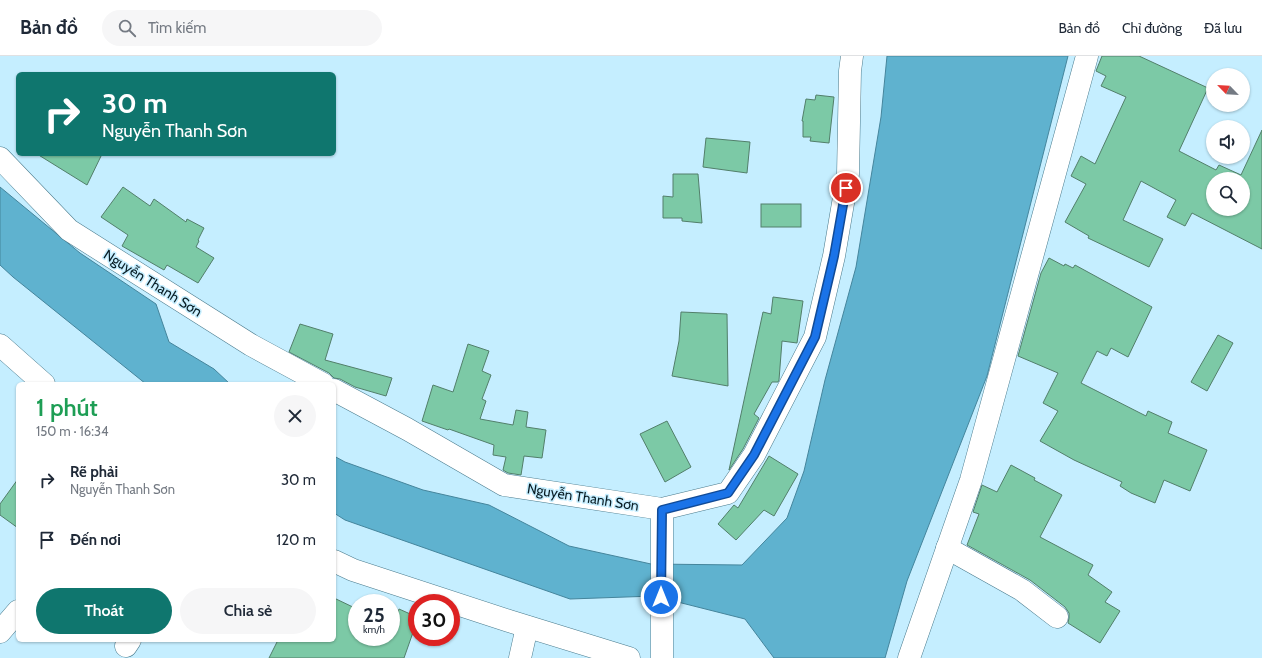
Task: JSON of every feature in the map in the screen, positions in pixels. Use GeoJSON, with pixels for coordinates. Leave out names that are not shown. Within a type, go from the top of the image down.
{"type":"FeatureCollection","features":[{"type":"Feature","properties":{"kind":"street","name":"Nguyễn Thanh Sơn"},"geometry":{"type":"LineString","coordinates":[[336,391],[407,429],[504,485],[662,510],[728,493],[754,455],[815,337],[834,256],[848,174],[852,56]]}},
{"type":"Feature","properties":{"kind":"street"},"geometry":{"type":"LineString","coordinates":[[909,658],[971,480],[1088,56]]}},
{"type":"Feature","properties":{"kind":"street","name":"Nguyễn Thanh Sơn"},"geometry":{"type":"LineString","coordinates":[[0,158],[69,230],[251,345],[319,382]]}},
{"type":"Feature","properties":{"kind":"street"},"geometry":{"type":"LineString","coordinates":[[0,345],[42,382]]}},
{"type":"Feature","properties":{"kind":"street"},"geometry":{"type":"LineString","coordinates":[[661,652],[662,510]]}},
{"type":"Feature","properties":{"kind":"street"},"geometry":{"type":"LineString","coordinates":[[947,548],[1022,590],[1057,617]]}},
{"type":"Feature","properties":{"kind":"street"},"geometry":{"type":"LineString","coordinates":[[336,562],[353,570],[527,627],[630,658]]}},
{"type":"Feature","properties":{"kind":"street"},"geometry":{"type":"LineString","coordinates":[[0,632],[16,613]]}},
{"type":"Feature","properties":{"kind":"street"},"geometry":{"type":"LineString","coordinates":[[520,658],[527,627]]}},
{"type":"Feature","properties":{"kind":"water"},"geometry":{"type":"Polygon","coordinates":[[[887,56],[1068,56],[987,376],[907,581],[885,658],[774,658],[745,619],[654,596],[570,599],[345,520],[336,514],[336,457],[345,462],[423,490],[489,505],[569,546],[651,564],[742,565],[787,518],[804,471],[825,380],[856,267],[881,117],[887,56]]]}},
{"type":"Feature","properties":{"kind":"water"},"geometry":{"type":"Polygon","coordinates":[[[0,187],[80,253],[156,304],[169,342],[214,369],[228,382],[144,382],[0,265],[0,187]]]}},
{"type":"Feature","properties":{"kind":"building"},"geometry":{"type":"Polygon","coordinates":[[[1102,56],[1139,56],[1206,87],[1206,92],[1179,151],[1216,170],[1219,165],[1234,172],[1206,172],[1206,216],[1250,216],[1250,172],[1242,172],[1246,164],[1250,164],[1250,156],[1262,130],[1262,249],[1192,213],[1185,226],[1167,217],[1176,200],[1141,181],[1123,220],[1163,239],[1149,267],[1088,238],[1089,236],[1065,222],[1086,184],[1071,176],[1081,156],[1095,164],[1126,97],[1101,86],[1106,76],[1096,71],[1102,56]]]}},
{"type":"Feature","properties":{"kind":"building"},"geometry":{"type":"Polygon","coordinates":[[[816,95],[834,97],[829,143],[810,141],[811,137],[803,137],[802,121],[806,99],[815,100],[816,95]]]}},
{"type":"Feature","properties":{"kind":"building"},"geometry":{"type":"Polygon","coordinates":[[[706,138],[750,142],[747,173],[703,167],[706,138]]]}},
{"type":"Feature","properties":{"kind":"building"},"geometry":{"type":"Polygon","coordinates":[[[40,156],[101,156],[87,185],[40,156]]]}},
{"type":"Feature","properties":{"kind":"building"},"geometry":{"type":"Polygon","coordinates":[[[673,174],[698,174],[702,223],[682,221],[682,218],[663,218],[663,196],[673,197],[673,174]]]}},
{"type":"Feature","properties":{"kind":"building"},"geometry":{"type":"Polygon","coordinates":[[[123,187],[150,206],[154,199],[186,222],[187,219],[204,228],[196,247],[214,258],[198,283],[167,265],[164,270],[122,246],[128,235],[101,217],[123,187]]]}},
{"type":"Feature","properties":{"kind":"building"},"geometry":{"type":"Polygon","coordinates":[[[761,204],[801,204],[801,227],[761,227],[761,204]]]}},
{"type":"Feature","properties":{"kind":"building"},"geometry":{"type":"Polygon","coordinates":[[[1049,258],[1064,266],[1065,264],[1073,268],[1075,265],[1152,307],[1128,357],[1111,348],[1107,356],[1097,351],[1081,383],[1146,416],[1148,411],[1172,422],[1168,433],[1207,450],[1190,491],[1164,480],[1155,503],[1131,493],[1120,486],[1122,482],[1074,460],[1040,441],[1058,411],[1043,403],[1058,373],[1018,356],[1041,273],[1049,258]]]}},
{"type":"Feature","properties":{"kind":"building"},"geometry":{"type":"Polygon","coordinates":[[[773,297],[803,301],[797,343],[782,341],[779,380],[778,382],[772,382],[754,414],[759,418],[743,449],[729,470],[763,312],[771,314],[773,297]]]}},
{"type":"Feature","properties":{"kind":"building"},"geometry":{"type":"Polygon","coordinates":[[[681,312],[727,314],[728,386],[672,376],[679,341],[681,312]]]}},
{"type":"Feature","properties":{"kind":"building"},"geometry":{"type":"Polygon","coordinates":[[[300,324],[333,334],[325,360],[392,378],[386,396],[355,387],[340,379],[334,378],[329,373],[289,352],[300,324]]]}},
{"type":"Feature","properties":{"kind":"building"},"geometry":{"type":"Polygon","coordinates":[[[1218,335],[1233,343],[1207,391],[1191,382],[1218,335]]]}},
{"type":"Feature","properties":{"kind":"building"},"geometry":{"type":"Polygon","coordinates":[[[468,344],[489,351],[482,371],[491,375],[482,399],[486,401],[480,419],[513,425],[516,410],[528,412],[526,427],[546,430],[542,458],[524,456],[521,475],[508,473],[503,470],[506,457],[493,455],[494,445],[422,421],[433,385],[453,392],[468,344]]]}},
{"type":"Feature","properties":{"kind":"building"},"geometry":{"type":"Polygon","coordinates":[[[667,421],[691,467],[665,482],[640,434],[667,421]]]}},
{"type":"Feature","properties":{"kind":"building"},"geometry":{"type":"Polygon","coordinates":[[[769,456],[798,474],[774,516],[764,510],[736,540],[718,524],[734,505],[738,508],[769,456]]]}},
{"type":"Feature","properties":{"kind":"building"},"geometry":{"type":"Polygon","coordinates":[[[1011,465],[1035,478],[1034,480],[1062,495],[1040,537],[1093,565],[1088,575],[1112,592],[1105,602],[1120,611],[1100,643],[1068,623],[1069,613],[1065,607],[1030,580],[967,545],[979,514],[973,512],[982,485],[997,492],[1011,465]]]}},
{"type":"Feature","properties":{"kind":"building"},"geometry":{"type":"Polygon","coordinates":[[[16,482],[16,527],[0,515],[0,504],[16,482]]]}},
{"type":"Feature","properties":{"kind":"building"},"geometry":{"type":"Polygon","coordinates":[[[336,599],[348,605],[348,646],[400,646],[400,609],[408,613],[408,646],[404,658],[269,658],[277,642],[336,642],[336,599]]]}},
{"type":"Feature","properties":{"kind":"route"},"geometry":{"type":"LineString","coordinates":[[661,597],[662,510],[728,493],[754,455],[815,337],[834,256],[846,188]]}}]}
